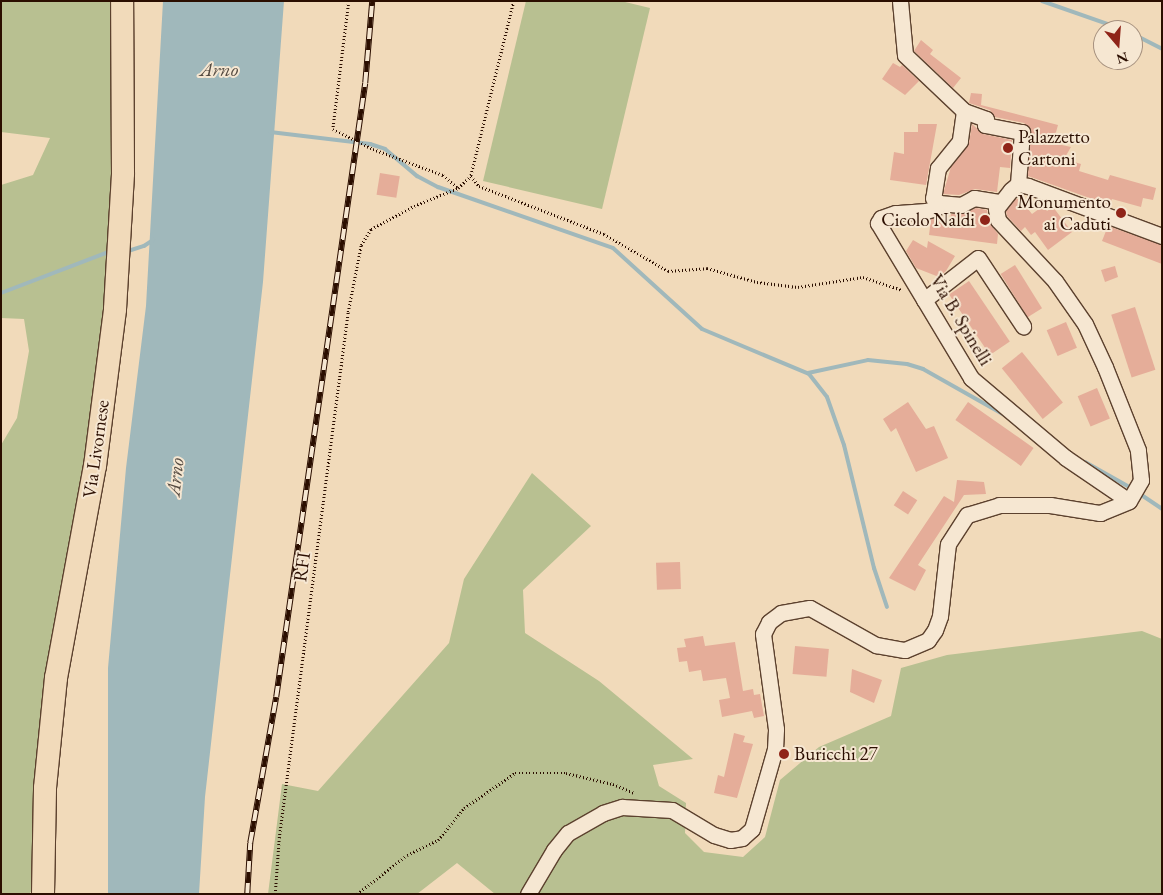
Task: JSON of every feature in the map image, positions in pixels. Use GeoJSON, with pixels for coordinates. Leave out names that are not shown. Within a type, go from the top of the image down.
{"type":"FeatureCollection","features":[{"type":"Feature","properties":{"kind":"main road","name":"Via Livornese"},"geometry":{"type":"LineString","coordinates":[[43,894],[45,788],[56,678],[95,466],[115,309],[123,173],[122,1]]}},
{"type":"Feature","properties":{"kind":"street"},"geometry":{"type":"LineString","coordinates":[[900,1],[905,55],[964,111],[986,120],[985,125],[1022,132],[1023,185]]}},
{"type":"Feature","properties":{"kind":"street"},"geometry":{"type":"LineString","coordinates":[[964,111],[960,141],[938,168],[933,198],[939,202],[962,204],[974,198],[998,205]]}},
{"type":"Feature","properties":{"kind":"street"},"geometry":{"type":"LineString","coordinates":[[998,205],[1023,185]]}},
{"type":"Feature","properties":{"kind":"street"},"geometry":{"type":"LineString","coordinates":[[1023,185],[1162,236]]}},
{"type":"Feature","properties":{"kind":"street","name":"Via B. Spinelli"},"geometry":{"type":"LineString","coordinates":[[939,202],[936,208],[895,213],[881,218],[878,223],[971,378],[1066,458],[1129,502]]}},
{"type":"Feature","properties":{"kind":"street"},"geometry":{"type":"LineString","coordinates":[[528,894],[554,850],[568,833],[603,813],[622,808],[672,810],[714,835],[730,840],[742,838],[752,830],[775,749],[776,730],[763,634],[769,622],[781,613],[810,608],[876,645],[905,650],[928,640],[935,630],[940,616],[948,544],[967,515],[999,505],[1050,505],[1100,513],[1129,502],[1141,480],[1138,450],[1105,367],[1086,324],[1055,281],[998,220],[998,205]]}},
{"type":"Feature","properties":{"kind":"street"},"geometry":{"type":"LineString","coordinates":[[924,300],[978,258],[1023,326]]}},
{"type":"Feature","properties":{"kind":"path"},"geometry":{"type":"LineString","coordinates":[[349,1],[333,129],[373,149],[443,175],[458,188],[471,176],[514,1]]}},
{"type":"Feature","properties":{"kind":"path"},"geometry":{"type":"LineString","coordinates":[[471,176],[479,186],[604,234],[668,271],[707,268],[757,282],[798,287],[863,277],[924,300]]}},
{"type":"Feature","properties":{"kind":"path","name":"RFI"},"geometry":{"type":"LineString","coordinates":[[275,894],[279,838],[348,312],[361,245],[371,229],[414,206],[458,188]]}},
{"type":"Feature","properties":{"kind":"path"},"geometry":{"type":"LineString","coordinates":[[357,894],[407,855],[438,840],[464,808],[515,773],[566,773],[613,784],[638,795]]}},
{"type":"Feature","properties":{"kind":"green space"},"geometry":{"type":"Polygon","coordinates":[[[1,1],[117,1],[109,292],[34,888],[29,894],[1,894],[1,445],[17,418],[29,351],[24,319],[1,318],[1,185],[33,175],[50,138],[1,132],[1,1]]]}},
{"type":"Feature","properties":{"kind":"green space"},"geometry":{"type":"Polygon","coordinates":[[[526,1],[621,1],[650,8],[602,209],[483,181],[526,1]]]}},
{"type":"Feature","properties":{"kind":"green space"},"geometry":{"type":"Polygon","coordinates":[[[532,473],[591,526],[523,590],[525,633],[599,681],[693,759],[653,765],[659,786],[686,803],[685,833],[704,852],[743,857],[765,837],[780,780],[819,747],[891,716],[901,668],[947,655],[1142,631],[1162,639],[1162,894],[495,894],[457,863],[417,894],[268,894],[282,784],[318,791],[449,643],[464,579],[532,473]]]}},
{"type":"Feature","properties":{"kind":"water","name":"Arno"},"geometry":{"type":"Polygon","coordinates":[[[163,1],[284,1],[263,282],[205,797],[199,894],[108,894],[108,668],[126,468],[146,306],[163,1]]]}},
{"type":"Feature","properties":{"kind":"building"},"geometry":{"type":"Polygon","coordinates":[[[921,40],[933,50],[930,54],[961,78],[953,88],[914,51],[921,40]]]}},
{"type":"Feature","properties":{"kind":"building"},"geometry":{"type":"Polygon","coordinates":[[[893,63],[900,67],[902,65],[919,81],[905,95],[882,79],[893,63]]]}},
{"type":"Feature","properties":{"kind":"building"},"geometry":{"type":"Polygon","coordinates":[[[971,93],[982,94],[981,105],[1058,125],[1053,143],[1071,147],[1064,159],[1081,164],[1079,171],[1108,180],[1110,175],[1156,188],[1153,200],[1143,198],[1141,207],[1112,199],[1109,205],[1028,176],[1030,128],[1024,123],[995,117],[990,110],[969,103],[971,93]]]}},
{"type":"Feature","properties":{"kind":"building"},"geometry":{"type":"Polygon","coordinates":[[[918,124],[937,124],[926,185],[890,180],[894,152],[904,154],[904,132],[918,132],[918,124]]]}},
{"type":"Feature","properties":{"kind":"building"},"geometry":{"type":"Polygon","coordinates":[[[972,124],[983,134],[1012,140],[1010,168],[1000,167],[997,192],[975,189],[959,195],[943,194],[951,167],[969,143],[972,124]]]}},
{"type":"Feature","properties":{"kind":"building"},"geometry":{"type":"Polygon","coordinates":[[[380,173],[400,176],[396,198],[377,195],[380,173]]]}},
{"type":"Feature","properties":{"kind":"building"},"geometry":{"type":"Polygon","coordinates":[[[1015,199],[1020,199],[1032,214],[1043,206],[1047,211],[1053,207],[1072,232],[1048,250],[1035,232],[1031,235],[1025,227],[1021,231],[1007,216],[1006,211],[1015,199]]]}},
{"type":"Feature","properties":{"kind":"building"},"geometry":{"type":"Polygon","coordinates":[[[976,208],[987,210],[989,222],[998,234],[997,244],[929,235],[931,219],[950,220],[951,214],[965,213],[976,208]]]}},
{"type":"Feature","properties":{"kind":"building"},"geometry":{"type":"Polygon","coordinates":[[[1108,226],[1162,245],[1162,264],[1102,241],[1108,226]]]}},
{"type":"Feature","properties":{"kind":"building"},"geometry":{"type":"Polygon","coordinates":[[[913,240],[927,248],[928,241],[955,256],[946,271],[939,277],[916,268],[906,251],[913,240]]]}},
{"type":"Feature","properties":{"kind":"building"},"geometry":{"type":"Polygon","coordinates":[[[1015,265],[1042,308],[1028,317],[1001,274],[1015,265]]]}},
{"type":"Feature","properties":{"kind":"building"},"geometry":{"type":"Polygon","coordinates":[[[1115,266],[1118,277],[1105,282],[1101,270],[1115,266]]]}},
{"type":"Feature","properties":{"kind":"building"},"geometry":{"type":"Polygon","coordinates":[[[969,281],[1010,342],[990,355],[949,294],[969,281]]]}},
{"type":"Feature","properties":{"kind":"building"},"geometry":{"type":"Polygon","coordinates":[[[1135,307],[1155,370],[1132,377],[1111,315],[1135,307]]]}},
{"type":"Feature","properties":{"kind":"building"},"geometry":{"type":"Polygon","coordinates":[[[1066,322],[1077,348],[1058,356],[1047,330],[1066,322]]]}},
{"type":"Feature","properties":{"kind":"building"},"geometry":{"type":"Polygon","coordinates":[[[1022,352],[1063,403],[1043,419],[1002,368],[1022,352]]]}},
{"type":"Feature","properties":{"kind":"building"},"geometry":{"type":"Polygon","coordinates":[[[1097,388],[1110,418],[1091,427],[1078,396],[1097,388]]]}},
{"type":"Feature","properties":{"kind":"building"},"geometry":{"type":"Polygon","coordinates":[[[908,402],[926,429],[934,426],[948,458],[916,472],[896,428],[891,432],[883,419],[908,402]]]}},
{"type":"Feature","properties":{"kind":"building"},"geometry":{"type":"Polygon","coordinates":[[[968,402],[1034,448],[1021,466],[955,420],[968,402]]]}},
{"type":"Feature","properties":{"kind":"building"},"geometry":{"type":"Polygon","coordinates":[[[957,480],[984,482],[986,494],[964,495],[918,565],[926,570],[915,591],[889,578],[944,496],[954,502],[957,480]]]}},
{"type":"Feature","properties":{"kind":"building"},"geometry":{"type":"Polygon","coordinates":[[[903,491],[917,500],[908,515],[894,505],[903,491]]]}},
{"type":"Feature","properties":{"kind":"building"},"geometry":{"type":"Polygon","coordinates":[[[680,562],[681,589],[657,590],[656,563],[680,562]]]}},
{"type":"Feature","properties":{"kind":"building"},"geometry":{"type":"Polygon","coordinates":[[[703,636],[705,646],[735,642],[743,691],[753,689],[754,695],[760,694],[764,716],[754,718],[752,711],[722,717],[719,700],[730,698],[726,678],[703,681],[701,670],[689,672],[687,661],[679,662],[677,648],[686,647],[684,639],[703,636]]]}},
{"type":"Feature","properties":{"kind":"building"},"geometry":{"type":"Polygon","coordinates":[[[795,646],[829,649],[826,677],[793,674],[795,646]]]}},
{"type":"Feature","properties":{"kind":"building"},"geometry":{"type":"Polygon","coordinates":[[[852,669],[882,680],[874,703],[850,692],[852,669]]]}},
{"type":"Feature","properties":{"kind":"building"},"geometry":{"type":"Polygon","coordinates":[[[734,733],[745,736],[743,742],[753,744],[737,798],[714,793],[718,775],[724,777],[734,733]]]}},
{"type":"Feature","properties":{"kind":"waterway"},"geometry":{"type":"LineString","coordinates":[[1042,1],[1096,20]]}},
{"type":"Feature","properties":{"kind":"waterway"},"geometry":{"type":"LineString","coordinates":[[1143,39],[1162,49]]}},
{"type":"Feature","properties":{"kind":"waterway"},"geometry":{"type":"LineString","coordinates":[[270,132],[370,144],[385,149],[417,176],[438,187],[613,248],[702,329],[809,374],[827,397],[844,445],[874,568],[887,607]]}},
{"type":"Feature","properties":{"kind":"waterway"},"geometry":{"type":"LineString","coordinates":[[125,252],[144,246],[153,240]]}},
{"type":"Feature","properties":{"kind":"waterway"},"geometry":{"type":"LineString","coordinates":[[1,293],[111,251]]}},
{"type":"Feature","properties":{"kind":"waterway"},"geometry":{"type":"LineString","coordinates":[[808,373],[868,360],[907,364],[923,369],[1003,414]]}},
{"type":"Feature","properties":{"kind":"waterway"},"geometry":{"type":"LineString","coordinates":[[1085,462],[1131,488]]}},
{"type":"Feature","properties":{"kind":"waterway"},"geometry":{"type":"LineString","coordinates":[[1137,492],[1162,509]]}},
{"type":"Feature","properties":{"kind":"railway"},"geometry":{"type":"LineString","coordinates":[[247,894],[250,843],[276,697],[365,83],[372,1]]}},
{"type":"Feature","properties":{"kind":"place","name":"Palazzetto Cartoni"},"geometry":{"type":"Point","coordinates":[1008,148]}},
{"type":"Feature","properties":{"kind":"place","name":"Monumento ai Caduti"},"geometry":{"type":"Point","coordinates":[1121,213]}},
{"type":"Feature","properties":{"kind":"place","name":"Cicolo Naldi"},"geometry":{"type":"Point","coordinates":[985,220]}},
{"type":"Feature","properties":{"kind":"place","name":"Buricchi 27"},"geometry":{"type":"Point","coordinates":[784,754]}}]}
